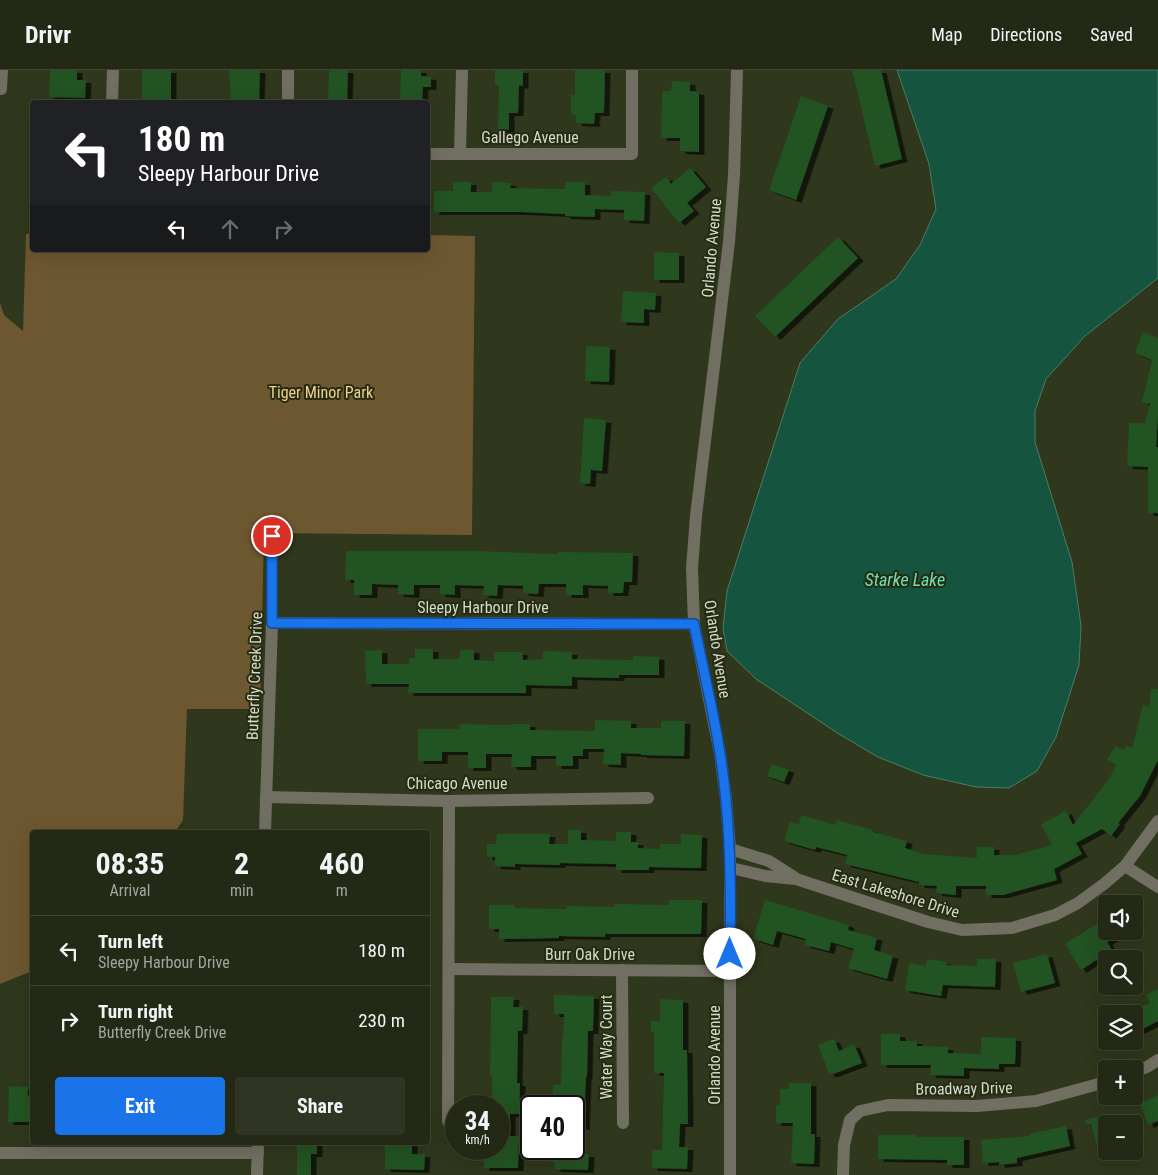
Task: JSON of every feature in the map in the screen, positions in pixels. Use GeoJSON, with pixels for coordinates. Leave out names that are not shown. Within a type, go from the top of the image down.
{"type":"FeatureCollection","features":[{"type":"Feature","properties":{"kind":"street"},"geometry":{"type":"LineString","coordinates":[[1,89],[2,70]]}},
{"type":"Feature","properties":{"kind":"street"},"geometry":{"type":"LineString","coordinates":[[112,100],[113,70]]}},
{"type":"Feature","properties":{"kind":"street"},"geometry":{"type":"LineString","coordinates":[[288,70],[288,100]]}},
{"type":"Feature","properties":{"kind":"street"},"geometry":{"type":"LineString","coordinates":[[460,153],[462,70]]}},
{"type":"Feature","properties":{"kind":"street","name":"Gallego Avenue"},"geometry":{"type":"LineString","coordinates":[[430,154],[632,154],[632,70]]}},
{"type":"Feature","properties":{"kind":"street","name":"Orlando Avenue"},"geometry":{"type":"LineString","coordinates":[[730,1175],[730,849],[720,753],[694,624],[692,568],[694,533],[729,242],[734,175],[737,70]]}},
{"type":"Feature","properties":{"kind":"street","name":"Butterfly Creek Drive"},"geometry":{"type":"LineString","coordinates":[[266,830],[272,623],[272,520]]}},
{"type":"Feature","properties":{"kind":"street","name":"Sleepy Harbour Drive"},"geometry":{"type":"LineString","coordinates":[[272,623],[694,624]]}},
{"type":"Feature","properties":{"kind":"street","name":"Chicago Avenue"},"geometry":{"type":"LineString","coordinates":[[266,797],[449,801],[648,798]]}},
{"type":"Feature","properties":{"kind":"street"},"geometry":{"type":"LineString","coordinates":[[448,1095],[449,801]]}},
{"type":"Feature","properties":{"kind":"street","name":"East Lakeshore Drive"},"geometry":{"type":"LineString","coordinates":[[730,849],[769,861],[796,878],[928,922],[962,930],[1012,928],[1055,915],[1078,903],[1104,884],[1125,866],[1158,821]]}},
{"type":"Feature","properties":{"kind":"street"},"geometry":{"type":"LineString","coordinates":[[1125,866],[1158,887]]}},
{"type":"Feature","properties":{"kind":"street","name":"East Lakeshore Drive"},"geometry":{"type":"LineString","coordinates":[[731,868],[764,876],[796,878]]}},
{"type":"Feature","properties":{"kind":"street","name":"Burr Oak Drive"},"geometry":{"type":"LineString","coordinates":[[449,969],[730,971]]}},
{"type":"Feature","properties":{"kind":"street","name":"Water Way Court"},"geometry":{"type":"LineString","coordinates":[[622,970],[623,1123]]}},
{"type":"Feature","properties":{"kind":"street"},"geometry":{"type":"LineString","coordinates":[[1143,1069],[1158,1060]]}},
{"type":"Feature","properties":{"kind":"street","name":"Broadway Drive"},"geometry":{"type":"LineString","coordinates":[[843,1175],[844,1145],[850,1120],[860,1111],[888,1105],[977,1106],[1036,1101],[1098,1084]]}},
{"type":"Feature","properties":{"kind":"street"},"geometry":{"type":"LineString","coordinates":[[0,1153],[258,1148],[257,1175]]}},
{"type":"Feature","properties":{"kind":"green space","name":"Tiger Minor Park"},"geometry":{"type":"Polygon","coordinates":[[[26,234],[30,234],[30,252],[430,252],[430,235],[475,236],[472,535],[264,533],[260,709],[187,709],[183,820],[176,830],[30,830],[30,972],[0,984],[0,303],[4,315],[23,331],[26,234]]]}},
{"type":"Feature","properties":{"kind":"water","name":"Starke Lake"},"geometry":{"type":"Polygon","coordinates":[[[897,70],[1158,70],[1158,278],[1085,336],[1046,379],[1035,411],[1035,442],[1072,562],[1081,626],[1079,665],[1056,737],[1037,771],[1009,788],[976,787],[923,775],[878,757],[839,734],[756,679],[727,651],[723,628],[727,591],[800,363],[838,319],[896,279],[920,245],[936,209],[929,164],[897,70]]]}},
{"type":"Feature","properties":{"kind":"building"},"geometry":{"type":"Polygon","coordinates":[[[50,70],[77,70],[77,80],[86,80],[85,98],[49,97],[50,70]]]}},
{"type":"Feature","properties":{"kind":"building"},"geometry":{"type":"Polygon","coordinates":[[[142,70],[171,70],[171,100],[142,100],[142,70]]]}},
{"type":"Feature","properties":{"kind":"building"},"geometry":{"type":"Polygon","coordinates":[[[229,70],[260,70],[259,100],[231,100],[229,70]]]}},
{"type":"Feature","properties":{"kind":"building"},"geometry":{"type":"Polygon","coordinates":[[[329,70],[348,70],[347,100],[328,100],[329,70]]]}},
{"type":"Feature","properties":{"kind":"building"},"geometry":{"type":"Polygon","coordinates":[[[401,70],[421,70],[421,76],[431,77],[431,87],[423,87],[422,100],[400,100],[401,70]]]}},
{"type":"Feature","properties":{"kind":"building"},"geometry":{"type":"Polygon","coordinates":[[[495,70],[523,70],[523,86],[519,85],[518,113],[509,113],[509,130],[498,129],[499,85],[495,85],[495,70]]]}},
{"type":"Feature","properties":{"kind":"building"},"geometry":{"type":"Polygon","coordinates":[[[575,70],[605,70],[604,113],[595,113],[594,124],[576,123],[576,115],[571,114],[571,95],[575,95],[575,70]]]}},
{"type":"Feature","properties":{"kind":"building"},"geometry":{"type":"Polygon","coordinates":[[[852,70],[881,70],[902,159],[875,166],[852,70]]]}},
{"type":"Feature","properties":{"kind":"building"},"geometry":{"type":"Polygon","coordinates":[[[672,81],[690,82],[690,91],[699,92],[699,152],[680,151],[680,138],[661,138],[662,91],[671,91],[672,81]]]}},
{"type":"Feature","properties":{"kind":"building"},"geometry":{"type":"Polygon","coordinates":[[[801,96],[828,106],[796,200],[769,190],[801,96]]]}},
{"type":"Feature","properties":{"kind":"building"},"geometry":{"type":"Polygon","coordinates":[[[690,168],[706,187],[687,203],[694,211],[679,223],[651,188],[666,177],[671,184],[690,168]]]}},
{"type":"Feature","properties":{"kind":"building"},"geometry":{"type":"Polygon","coordinates":[[[453,182],[471,182],[471,192],[492,192],[492,182],[511,183],[510,188],[565,189],[566,182],[585,182],[585,195],[611,196],[611,191],[645,192],[644,221],[624,220],[624,210],[595,209],[595,217],[522,212],[434,212],[434,191],[453,191],[453,182]]]}},
{"type":"Feature","properties":{"kind":"building"},"geometry":{"type":"Polygon","coordinates":[[[838,237],[858,258],[775,337],[755,316],[838,237]]]}},
{"type":"Feature","properties":{"kind":"building"},"geometry":{"type":"Polygon","coordinates":[[[654,252],[679,253],[679,280],[654,280],[654,252]]]}},
{"type":"Feature","properties":{"kind":"building"},"geometry":{"type":"Polygon","coordinates":[[[623,291],[656,293],[655,310],[644,309],[644,323],[621,322],[623,291]]]}},
{"type":"Feature","properties":{"kind":"building"},"geometry":{"type":"Polygon","coordinates":[[[1143,332],[1158,338],[1156,447],[1158,447],[1158,513],[1148,513],[1148,467],[1127,466],[1129,423],[1145,423],[1150,404],[1142,402],[1152,360],[1135,353],[1143,332]]]}},
{"type":"Feature","properties":{"kind":"building"},"geometry":{"type":"Polygon","coordinates":[[[586,346],[610,347],[609,382],[585,381],[586,346]]]}},
{"type":"Feature","properties":{"kind":"building"},"geometry":{"type":"Polygon","coordinates":[[[584,418],[606,420],[602,471],[591,470],[590,484],[580,483],[584,418]]]}},
{"type":"Feature","properties":{"kind":"building"},"geometry":{"type":"Polygon","coordinates":[[[346,551],[474,551],[558,554],[558,552],[633,553],[632,582],[624,582],[623,593],[608,593],[608,586],[583,585],[583,595],[566,595],[566,584],[539,584],[538,594],[523,593],[523,586],[498,585],[497,596],[483,595],[484,586],[455,585],[455,595],[440,594],[440,585],[414,585],[414,595],[398,594],[398,585],[372,584],[372,595],[354,595],[354,580],[345,580],[346,551]]]}},
{"type":"Feature","properties":{"kind":"building"},"geometry":{"type":"Polygon","coordinates":[[[415,649],[433,649],[433,659],[459,659],[460,650],[474,650],[474,660],[494,661],[494,652],[522,652],[523,660],[543,659],[543,651],[572,652],[572,659],[633,660],[633,656],[659,657],[659,675],[619,675],[619,678],[572,677],[572,686],[526,685],[526,693],[408,693],[409,684],[366,684],[365,651],[382,650],[382,664],[409,664],[409,658],[415,658],[415,649]]]}},
{"type":"Feature","properties":{"kind":"building"},"geometry":{"type":"Polygon","coordinates":[[[1151,689],[1158,689],[1158,760],[1140,796],[1118,823],[1120,824],[1111,836],[1102,829],[1076,843],[1082,854],[1054,869],[1057,880],[1003,895],[986,895],[986,886],[956,886],[956,895],[936,893],[937,886],[919,885],[919,882],[845,864],[847,855],[816,847],[815,850],[784,841],[790,822],[799,824],[801,815],[836,825],[837,820],[873,830],[873,832],[907,841],[905,848],[924,854],[977,858],[976,847],[994,847],[994,855],[1015,855],[1052,845],[1041,824],[1066,811],[1073,825],[1109,779],[1116,765],[1107,760],[1115,746],[1124,750],[1126,745],[1132,748],[1143,705],[1149,707],[1151,689]]]}},
{"type":"Feature","properties":{"kind":"building"},"geometry":{"type":"Polygon","coordinates":[[[595,720],[631,721],[631,728],[661,728],[661,721],[685,721],[684,756],[621,753],[621,765],[603,764],[604,749],[583,749],[583,756],[573,756],[573,766],[556,766],[556,756],[531,756],[531,767],[511,767],[512,754],[486,754],[486,768],[468,768],[468,752],[442,752],[442,761],[418,761],[418,729],[459,729],[460,724],[530,724],[530,730],[595,731],[595,720]]]}},
{"type":"Feature","properties":{"kind":"building"},"geometry":{"type":"Polygon","coordinates":[[[772,764],[789,770],[784,782],[767,776],[772,764]]]}},
{"type":"Feature","properties":{"kind":"building"},"geometry":{"type":"Polygon","coordinates":[[[568,830],[581,830],[581,840],[616,841],[616,832],[631,832],[631,842],[638,842],[638,848],[660,849],[660,844],[681,844],[681,834],[702,835],[701,868],[649,867],[649,870],[616,870],[616,864],[560,863],[560,865],[515,864],[515,867],[495,866],[495,857],[487,857],[487,844],[496,844],[497,834],[550,834],[549,844],[568,844],[568,830]]]}},
{"type":"Feature","properties":{"kind":"building"},"geometry":{"type":"Polygon","coordinates":[[[669,900],[702,900],[701,934],[605,934],[605,937],[559,936],[559,938],[499,939],[499,929],[489,929],[489,905],[514,905],[514,908],[566,909],[566,906],[614,907],[614,904],[669,905],[669,900]]]}},
{"type":"Feature","properties":{"kind":"building"},"geometry":{"type":"Polygon","coordinates":[[[765,900],[849,925],[848,930],[877,938],[874,950],[893,956],[887,979],[848,968],[854,949],[831,942],[829,951],[805,945],[806,939],[777,931],[773,945],[753,939],[765,900]]]}},
{"type":"Feature","properties":{"kind":"building"},"geometry":{"type":"Polygon","coordinates":[[[1098,923],[1098,940],[1110,940],[1107,942],[1112,950],[1098,950],[1098,959],[1081,970],[1065,944],[1098,923]]]}},
{"type":"Feature","properties":{"kind":"building"},"geometry":{"type":"Polygon","coordinates":[[[1047,954],[1055,983],[1021,992],[1013,963],[1047,954]]]}},
{"type":"Feature","properties":{"kind":"building"},"geometry":{"type":"Polygon","coordinates":[[[927,959],[947,962],[946,965],[977,966],[977,959],[996,959],[995,987],[943,985],[941,996],[905,990],[909,963],[926,966],[927,959]]]}},
{"type":"Feature","properties":{"kind":"building"},"geometry":{"type":"Polygon","coordinates":[[[1158,989],[1158,1021],[1143,1029],[1143,1006],[1150,1003],[1146,995],[1158,989]]]}},
{"type":"Feature","properties":{"kind":"building"},"geometry":{"type":"Polygon","coordinates":[[[554,995],[594,996],[593,1031],[588,1031],[585,1102],[585,1095],[553,1095],[553,1085],[561,1085],[564,1014],[554,1014],[554,995]]]}},
{"type":"Feature","properties":{"kind":"building"},"geometry":{"type":"Polygon","coordinates":[[[491,997],[514,997],[513,1007],[523,1007],[522,1031],[518,1031],[517,1083],[520,1083],[519,1114],[510,1114],[510,1095],[492,1095],[492,1076],[490,1076],[491,997]]]}},
{"type":"Feature","properties":{"kind":"building"},"geometry":{"type":"Polygon","coordinates":[[[660,999],[683,1000],[683,1050],[687,1050],[688,1124],[680,1124],[679,1147],[688,1147],[687,1169],[652,1168],[652,1150],[662,1150],[664,1073],[654,1073],[654,1032],[651,1032],[651,1021],[660,1021],[660,999]]]}},
{"type":"Feature","properties":{"kind":"building"},"geometry":{"type":"Polygon","coordinates":[[[881,1034],[900,1034],[900,1041],[917,1041],[917,1046],[948,1047],[948,1053],[981,1054],[981,1037],[1016,1038],[1015,1064],[999,1064],[999,1069],[964,1068],[964,1076],[930,1075],[931,1065],[881,1065],[881,1034]]]}},
{"type":"Feature","properties":{"kind":"building"},"geometry":{"type":"Polygon","coordinates":[[[834,1039],[839,1051],[854,1044],[862,1063],[829,1074],[818,1045],[834,1039]]]}},
{"type":"Feature","properties":{"kind":"building"},"geometry":{"type":"Polygon","coordinates":[[[789,1083],[811,1083],[811,1134],[815,1134],[814,1164],[791,1163],[793,1123],[776,1123],[776,1105],[780,1105],[780,1089],[789,1089],[789,1083]]]}},
{"type":"Feature","properties":{"kind":"building"},"geometry":{"type":"Polygon","coordinates":[[[9,1086],[28,1087],[30,1122],[8,1122],[9,1086]]]}},
{"type":"Feature","properties":{"kind":"building"},"geometry":{"type":"Polygon","coordinates":[[[1158,1095],[1158,1121],[1148,1125],[1141,1105],[1143,1105],[1143,1102],[1158,1095]]]}},
{"type":"Feature","properties":{"kind":"building"},"geometry":{"type":"Polygon","coordinates":[[[1098,1117],[1098,1150],[1091,1124],[1086,1124],[1085,1120],[1098,1117]]]}},
{"type":"Feature","properties":{"kind":"building"},"geometry":{"type":"Polygon","coordinates":[[[1066,1126],[1070,1146],[1017,1158],[1017,1163],[999,1165],[999,1162],[983,1163],[981,1140],[1030,1136],[1029,1134],[1066,1126]]]}},
{"type":"Feature","properties":{"kind":"building"},"geometry":{"type":"Polygon","coordinates":[[[878,1135],[964,1137],[964,1165],[947,1165],[947,1160],[878,1159],[878,1135]]]}},
{"type":"Feature","properties":{"kind":"building"},"geometry":{"type":"Polygon","coordinates":[[[510,1136],[519,1136],[518,1168],[484,1168],[484,1160],[510,1160],[510,1136]]]}},
{"type":"Feature","properties":{"kind":"building"},"geometry":{"type":"Polygon","coordinates":[[[297,1145],[317,1145],[317,1154],[311,1154],[311,1175],[297,1175],[297,1145]]]}},
{"type":"Feature","properties":{"kind":"building"},"geometry":{"type":"Polygon","coordinates":[[[385,1145],[412,1145],[412,1154],[425,1154],[424,1170],[385,1169],[385,1145]]]}},
{"type":"Feature","properties":{"kind":"building"},"geometry":{"type":"Polygon","coordinates":[[[585,1154],[589,1154],[588,1170],[555,1169],[554,1162],[550,1162],[550,1160],[585,1160],[585,1154]]]}},
{"type":"Feature","properties":{"kind":"route"},"geometry":{"type":"LineString","coordinates":[[272,536],[272,623],[694,624],[720,753],[726,800],[731,868],[730,954]]}}]}
